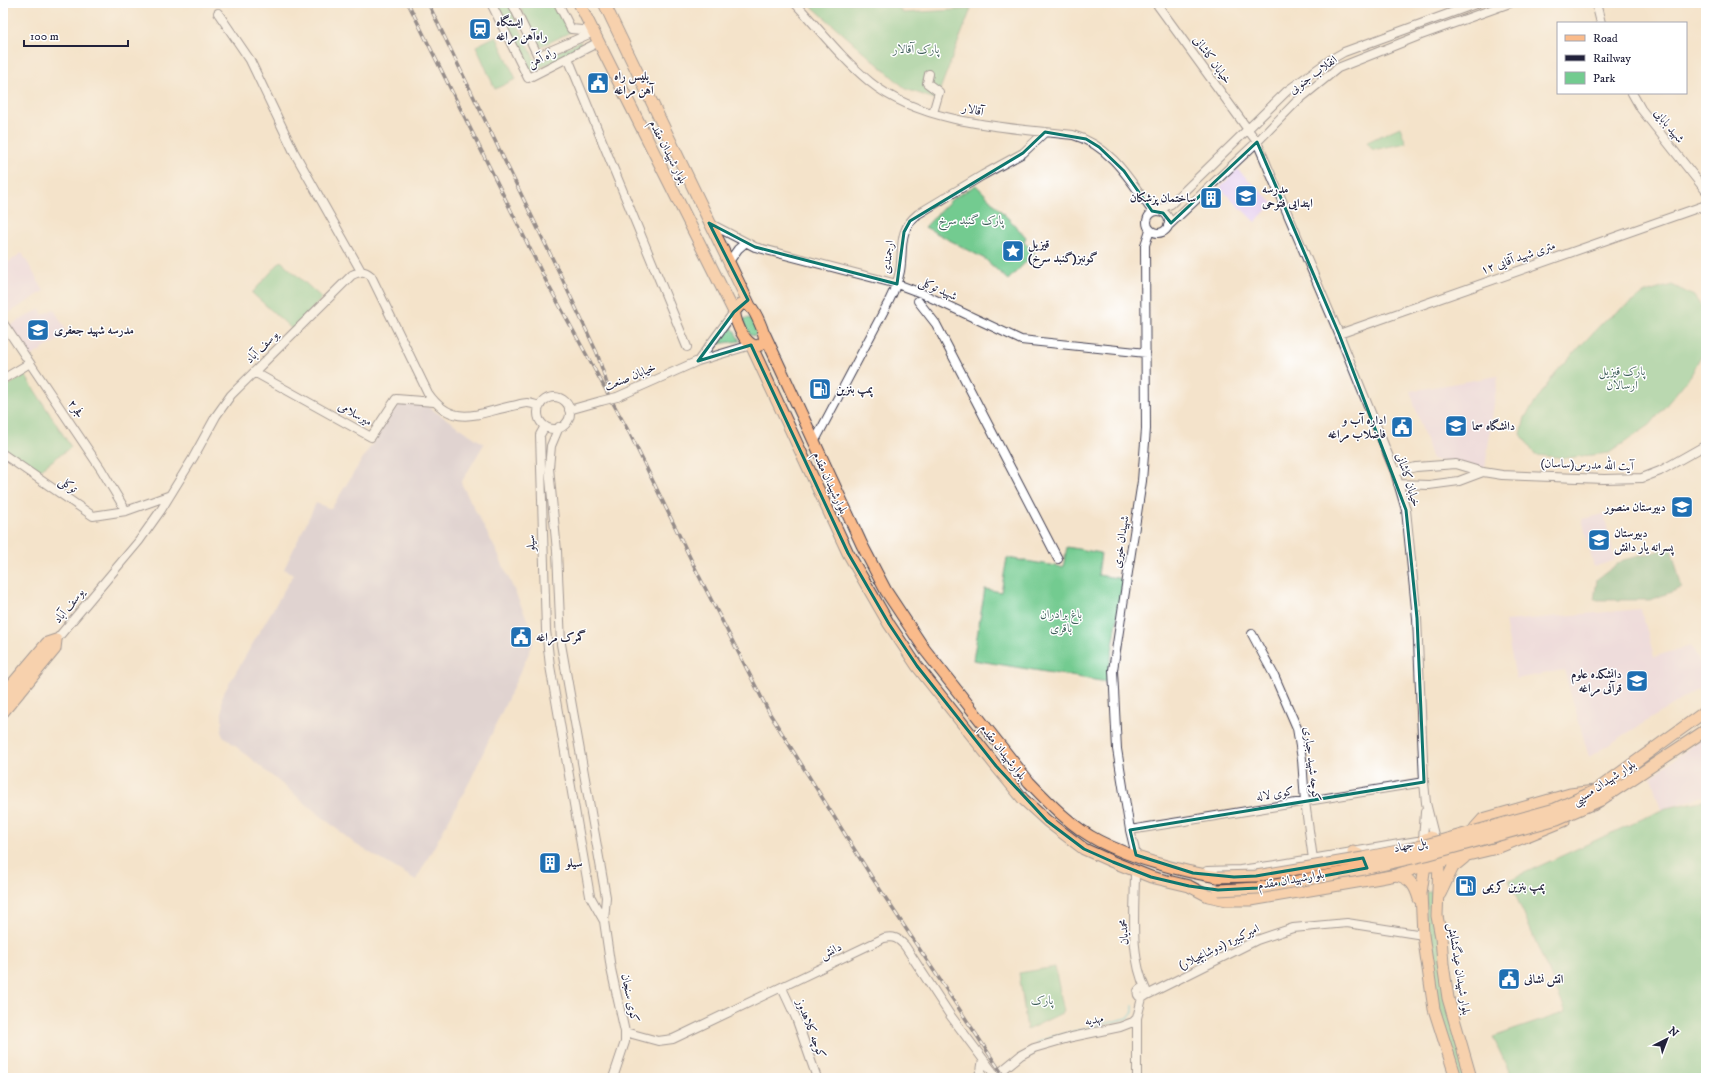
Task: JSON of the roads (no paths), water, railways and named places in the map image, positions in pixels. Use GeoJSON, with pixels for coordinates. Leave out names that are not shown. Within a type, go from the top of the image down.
{"type":"FeatureCollection","features":[{"type":"Feature","properties":{"kind":"main road","name":"بلوار شهیدان مقدم"},"geometry":{"type":"LineString","coordinates":[[579,3],[734,312],[735,318],[746,340],[751,345]]}},
{"type":"Feature","properties":{"kind":"main road","name":"بلوار شهیدان مقدم"},"geometry":{"type":"LineString","coordinates":[[604,3],[751,308]]}},
{"type":"Feature","properties":{"kind":"main road"},"geometry":{"type":"LineString","coordinates":[[734,312],[740,304],[746,304],[751,308]]}},
{"type":"Feature","properties":{"kind":"main road","name":"بلوارشهیدان مقدم"},"geometry":{"type":"LineString","coordinates":[[751,308],[765,335],[862,545],[885,589],[925,650],[1001,749],[1047,801],[1098,840],[1136,855],[1193,873],[1218,877]]}},
{"type":"Feature","properties":{"kind":"main road"},"geometry":{"type":"LineString","coordinates":[[751,345],[757,346],[762,343],[765,335]]}},
{"type":"Feature","properties":{"kind":"main road","name":"بلوارشهیدان مقدم"},"geometry":{"type":"LineString","coordinates":[[751,345],[848,553],[866,587],[907,653],[1023,798],[1047,821],[1084,849],[1135,872],[1188,886],[1208,896],[1227,900],[1251,900],[1396,875],[1425,865],[1431,866],[1439,862]]}},
{"type":"Feature","properties":{"kind":"main road"},"geometry":{"type":"LineString","coordinates":[[3,695],[47,643],[56,640],[55,649],[3,712]]}},
{"type":"Feature","properties":{"kind":"main road","name":"بلوار شهیدان مسیبی"},"geometry":{"type":"LineString","coordinates":[[1439,862],[1497,848],[1582,814],[1598,795],[1706,711]]}},
{"type":"Feature","properties":{"kind":"main road","name":"بلوار شهیدان مسیبی"},"geometry":{"type":"LineString","coordinates":[[1598,795],[1679,750],[1706,730]]}},
{"type":"Feature","properties":{"kind":"main road"},"geometry":{"type":"LineString","coordinates":[[1497,848],[1485,848],[1476,840],[1475,828],[1483,819],[1570,794],[1598,795]]}},
{"type":"Feature","properties":{"kind":"main road","name":"پل جهاد"},"geometry":{"type":"LineString","coordinates":[[1218,877],[1256,876],[1358,855],[1422,846],[1555,809],[1598,795]]}},
{"type":"Feature","properties":{"kind":"main road","name":"پل جهاد"},"geometry":{"type":"LineString","coordinates":[[1188,886],[1218,890],[1258,888],[1364,869],[1426,855],[1557,819],[1598,795]]}},
{"type":"Feature","properties":{"kind":"main road"},"geometry":{"type":"LineString","coordinates":[[1435,839],[1430,837],[1423,840],[1421,845],[1425,865],[1421,893],[1423,935],[1434,1009],[1456,1078]]}},
{"type":"Feature","properties":{"kind":"main road","name":"بلوار شهیدان عیدگشایش"},"geometry":{"type":"LineString","coordinates":[[1435,839],[1438,848],[1439,862],[1437,910],[1448,998],[1471,1078]]}},
{"type":"Feature","properties":{"kind":"main road"},"geometry":{"type":"LineString","coordinates":[[1358,855],[1367,866],[1366,874],[1360,881]]}},
{"type":"Feature","properties":{"kind":"main road"},"geometry":{"type":"LineString","coordinates":[[1437,910],[1440,895],[1453,867],[1469,855]]}},
{"type":"Feature","properties":{"kind":"main road"},"geometry":{"type":"LineString","coordinates":[[1396,875],[1411,881],[1417,890],[1422,908]]}},
{"type":"Feature","properties":{"kind":"main road"},"geometry":{"type":"LineString","coordinates":[[1421,893],[1425,888],[1432,887],[1435,889],[1437,896]]}},
{"type":"Feature","properties":{"kind":"street","name":"راه آهن"},"geometry":{"type":"LineString","coordinates":[[491,3],[528,78],[599,42]]}},
{"type":"Feature","properties":{"kind":"street","name":"راه آهن"},"geometry":{"type":"LineString","coordinates":[[512,3],[538,56],[594,32]]}},
{"type":"Feature","properties":{"kind":"street"},"geometry":{"type":"LineString","coordinates":[[558,3],[571,29],[594,32]]}},
{"type":"Feature","properties":{"kind":"street","name":"آقالار"},"geometry":{"type":"LineString","coordinates":[[795,3],[837,51],[871,83],[901,101],[933,113],[987,125],[1073,135],[1086,139],[1099,147],[1124,171],[1155,212]]}},
{"type":"Feature","properties":{"kind":"street","name":"خیابان کاشانی"},"geometry":{"type":"LineString","coordinates":[[1156,3],[1256,142],[1339,334],[1395,472],[1406,510],[1418,618],[1424,782],[1426,803],[1435,839]]}},
{"type":"Feature","properties":{"kind":"street","name":"انقلاب جنوبی"},"geometry":{"type":"LineString","coordinates":[[1155,212],[1171,204],[1287,91],[1330,60],[1344,52],[1478,3]]}},
{"type":"Feature","properties":{"kind":"street","name":"انقلاب جنوبی"},"geometry":{"type":"LineString","coordinates":[[1168,226],[1296,102],[1338,68],[1510,3]]}},
{"type":"Feature","properties":{"kind":"street"},"geometry":{"type":"LineString","coordinates":[[1596,3],[1601,22]]}},
{"type":"Feature","properties":{"kind":"street"},"geometry":{"type":"LineString","coordinates":[[218,13],[250,60],[294,152],[361,271],[366,272],[371,276],[428,393],[434,402],[452,414],[468,417],[528,403],[540,406]]}},
{"type":"Feature","properties":{"kind":"street"},"geometry":{"type":"LineString","coordinates":[[1434,19],[1438,29]]}},
{"type":"Feature","properties":{"kind":"street"},"geometry":{"type":"LineString","coordinates":[[568,58],[687,348]]}},
{"type":"Feature","properties":{"kind":"street"},"geometry":{"type":"LineString","coordinates":[[929,74],[927,82],[939,92],[933,113]]}},
{"type":"Feature","properties":{"kind":"street"},"geometry":{"type":"LineString","coordinates":[[1287,91],[1286,94],[1288,98],[1291,101],[1296,102]]}},
{"type":"Feature","properties":{"kind":"street","name":"شهید بابایی"},"geometry":{"type":"LineString","coordinates":[[1632,94],[1640,109],[1706,191]]}},
{"type":"Feature","properties":{"kind":"street","name":"ارجمندی"},"geometry":{"type":"LineString","coordinates":[[813,438],[817,437],[897,284],[904,232],[910,221],[918,214],[976,179],[1023,153],[1045,132]]}},
{"type":"Feature","properties":{"kind":"street","name":"۱۲ متری شهید آقایی"},"geometry":{"type":"LineString","coordinates":[[1339,334],[1706,205]]}},
{"type":"Feature","properties":{"kind":"street"},"geometry":{"type":"LineString","coordinates":[[1155,212],[1166,215],[1169,222],[1168,226],[1160,232],[1150,230],[1147,221],[1150,214],[1155,212]]}},
{"type":"Feature","properties":{"kind":"street","name":"شهید توکلی"},"geometry":{"type":"LineString","coordinates":[[710,223],[755,247],[897,284],[921,293],[1021,340],[1146,353]]}},
{"type":"Feature","properties":{"kind":"street","name":"شهیدان خیری"},"geometry":{"type":"LineString","coordinates":[[1136,855],[1130,830],[1117,750],[1113,670],[1143,477],[1146,429],[1145,245],[1150,230]]}},
{"type":"Feature","properties":{"kind":"street"},"geometry":{"type":"LineString","coordinates":[[728,262],[738,249],[745,243]]}},
{"type":"Feature","properties":{"kind":"street","name":"یوسف آباد"},"geometry":{"type":"LineString","coordinates":[[56,640],[139,541],[161,510],[168,496],[193,458],[216,416],[231,395],[352,275],[361,271]]}},
{"type":"Feature","properties":{"kind":"street"},"geometry":{"type":"LineString","coordinates":[[918,301],[936,324],[1058,559]]}},
{"type":"Feature","properties":{"kind":"street","name":"خیابان صنعت"},"geometry":{"type":"LineString","coordinates":[[698,360],[734,312]]}},
{"type":"Feature","properties":{"kind":"street","name":"فجر۲"},"geometry":{"type":"LineString","coordinates":[[3,323],[101,469],[126,511]]}},
{"type":"Feature","properties":{"kind":"street","name":"خیابان صنعت"},"geometry":{"type":"LineString","coordinates":[[569,410],[617,397],[698,360],[751,345]]}},
{"type":"Feature","properties":{"kind":"street"},"geometry":{"type":"LineString","coordinates":[[3,379],[30,363]]}},
{"type":"Feature","properties":{"kind":"street","name":"میرسلامی"},"geometry":{"type":"LineString","coordinates":[[254,372],[371,437],[396,399],[434,402]]}},
{"type":"Feature","properties":{"kind":"street"},"geometry":{"type":"LineString","coordinates":[[556,397],[566,402],[569,410],[567,421],[559,427],[550,428],[545,426],[539,418],[538,413],[540,406],[546,399],[556,397]]}},
{"type":"Feature","properties":{"kind":"street","name":"سیلو"},"geometry":{"type":"LineString","coordinates":[[545,426],[540,435],[546,495],[557,551],[560,632],[564,667],[606,897],[604,922]]}},
{"type":"Feature","properties":{"kind":"street","name":"سیلو"},"geometry":{"type":"LineString","coordinates":[[559,427],[552,446],[548,468],[546,495],[546,630],[550,666],[590,896],[604,922]]}},
{"type":"Feature","properties":{"kind":"street","name":"آیت الله مدرس(ساسان)"},"geometry":{"type":"LineString","coordinates":[[1395,472],[1416,467],[1456,464],[1483,472],[1502,475],[1604,479],[1642,478],[1660,471],[1706,445]]}},
{"type":"Feature","properties":{"kind":"street","name":"توکلی"},"geometry":{"type":"LineString","coordinates":[[3,454],[93,516],[126,511],[168,496]]}},
{"type":"Feature","properties":{"kind":"street","name":"آیت الله مدرس(ساسان)"},"geometry":{"type":"LineString","coordinates":[[1398,484],[1429,485],[1459,481],[1483,472]]}},
{"type":"Feature","properties":{"kind":"street"},"geometry":{"type":"LineString","coordinates":[[546,630],[560,632]]}},
{"type":"Feature","properties":{"kind":"street","name":"کوچه شهید جباری"},"geometry":{"type":"LineString","coordinates":[[1252,634],[1274,675],[1297,728],[1302,759],[1305,802],[1313,859]]}},
{"type":"Feature","properties":{"kind":"street","name":"کوی لاله"},"geometry":{"type":"LineString","coordinates":[[1130,830],[1424,782]]}},
{"type":"Feature","properties":{"kind":"street","name":"خیابان کاشانی"},"geometry":{"type":"LineString","coordinates":[[1423,840],[1426,803]]}},
{"type":"Feature","properties":{"kind":"street"},"geometry":{"type":"LineString","coordinates":[[1193,873],[1240,870],[1313,859],[1358,855],[1423,840]]}},
{"type":"Feature","properties":{"kind":"street","name":"محمدیان"},"geometry":{"type":"LineString","coordinates":[[1135,872],[1135,944],[1143,993]]}},
{"type":"Feature","properties":{"kind":"street","name":"کوی سنجان"},"geometry":{"type":"LineString","coordinates":[[604,922],[611,969],[625,1032],[625,1042],[613,1078]]}},
{"type":"Feature","properties":{"kind":"street","name":"امیرکبیر1 (دوشابچیلار)"},"geometry":{"type":"LineString","coordinates":[[1143,993],[1257,940],[1293,928],[1347,923],[1423,935]]}},
{"type":"Feature","properties":{"kind":"street","name":"دانش"},"geometry":{"type":"LineString","coordinates":[[625,1032],[658,1041],[673,1039],[884,938],[891,937],[898,938],[905,946],[950,1015],[994,1076]]}},
{"type":"Feature","properties":{"kind":"street","name":"کوچه کلاهدوز"},"geometry":{"type":"LineString","coordinates":[[782,988],[796,1018],[817,1078]]}},
{"type":"Feature","properties":{"kind":"street"},"geometry":{"type":"LineString","coordinates":[[1137,1078],[1137,1018],[1143,993]]}},
{"type":"Feature","properties":{"kind":"street","name":"مهدیه"},"geometry":{"type":"LineString","coordinates":[[994,1076],[1034,1048],[1072,1036],[1120,1027],[1137,1018]]}},
{"type":"Feature","properties":{"kind":"street"},"geometry":{"type":"LineString","coordinates":[[977,1078],[983,1059]]}},
{"type":"Feature","properties":{"kind":"waterway"},"geometry":{"type":"LineString","coordinates":[[1036,1043],[1052,1037],[1128,1018],[1133,1012],[1133,1006]]}},
{"type":"Feature","properties":{"kind":"railway"},"geometry":{"type":"LineString","coordinates":[[408,3],[546,281],[630,434],[699,576],[770,714],[871,876],[1005,1078]]}},
{"type":"Feature","properties":{"kind":"railway"},"geometry":{"type":"LineString","coordinates":[[428,3],[559,272],[597,353],[607,384]]}},
{"type":"Feature","properties":{"kind":"place","name":"ایستگاه راه‌آهن مراغه"},"geometry":{"type":"Point","coordinates":[480,29]}},
{"type":"Feature","properties":{"kind":"place","name":"پلیس راه آهن مراغه"},"geometry":{"type":"Point","coordinates":[598,83]}},
{"type":"Feature","properties":{"kind":"place","name":"مدرسه ابتدایی فتوحی"},"geometry":{"type":"Point","coordinates":[1246,196]}},
{"type":"Feature","properties":{"kind":"place","name":"ساختمان پزشکان"},"geometry":{"type":"Point","coordinates":[1211,198]}},
{"type":"Feature","properties":{"kind":"place","name":"قیزیل گونبز(گنبد سرخ)"},"geometry":{"type":"Point","coordinates":[1013,251]}},
{"type":"Feature","properties":{"kind":"place","name":"مدرسه شهید جعفری"},"geometry":{"type":"Point","coordinates":[38,330]}},
{"type":"Feature","properties":{"kind":"place","name":"پمپ بنزین"},"geometry":{"type":"Point","coordinates":[820,389]}},
{"type":"Feature","properties":{"kind":"place","name":"دانشگاه سما"},"geometry":{"type":"Point","coordinates":[1456,426]}},
{"type":"Feature","properties":{"kind":"place","name":"اداره آب و فاضلاب مراغه"},"geometry":{"type":"Point","coordinates":[1402,427]}},
{"type":"Feature","properties":{"kind":"place","name":"دبیرستان منصور"},"geometry":{"type":"Point","coordinates":[1682,507]}},
{"type":"Feature","properties":{"kind":"place","name":"دبیرستان پسرانه یار دانش"},"geometry":{"type":"Point","coordinates":[1599,540]}},
{"type":"Feature","properties":{"kind":"place","name":"گمرک مراغه"},"geometry":{"type":"Point","coordinates":[521,637]}},
{"type":"Feature","properties":{"kind":"place","name":"دانشکده علوم قرآنی مراغه"},"geometry":{"type":"Point","coordinates":[1637,681]}},
{"type":"Feature","properties":{"kind":"place","name":"سیلو"},"geometry":{"type":"Point","coordinates":[550,863]}},
{"type":"Feature","properties":{"kind":"place","name":"پمپ بنزین کریمی"},"geometry":{"type":"Point","coordinates":[1466,886]}},
{"type":"Feature","properties":{"kind":"place","name":"اتش نشانی"},"geometry":{"type":"Point","coordinates":[1509,979]}},
{"type":"Feature","properties":{"kind":"park label","name":"پارک آقالار"},"geometry":{"type":"Point","coordinates":[916,49]}},
{"type":"Feature","properties":{"kind":"park label","name":"پارک گنبد سرخ"},"geometry":{"type":"Point","coordinates":[971,220]}},
{"type":"Feature","properties":{"kind":"park label","name":"پارک قیزیل ارسالان"},"geometry":{"type":"Point","coordinates":[1622,378]}},
{"type":"Feature","properties":{"kind":"park label","name":"باغ برادران باقری"},"geometry":{"type":"Point","coordinates":[1061,621]}},
{"type":"Feature","properties":{"kind":"park label","name":"پارک"},"geometry":{"type":"Point","coordinates":[1042,1000]}}]}
